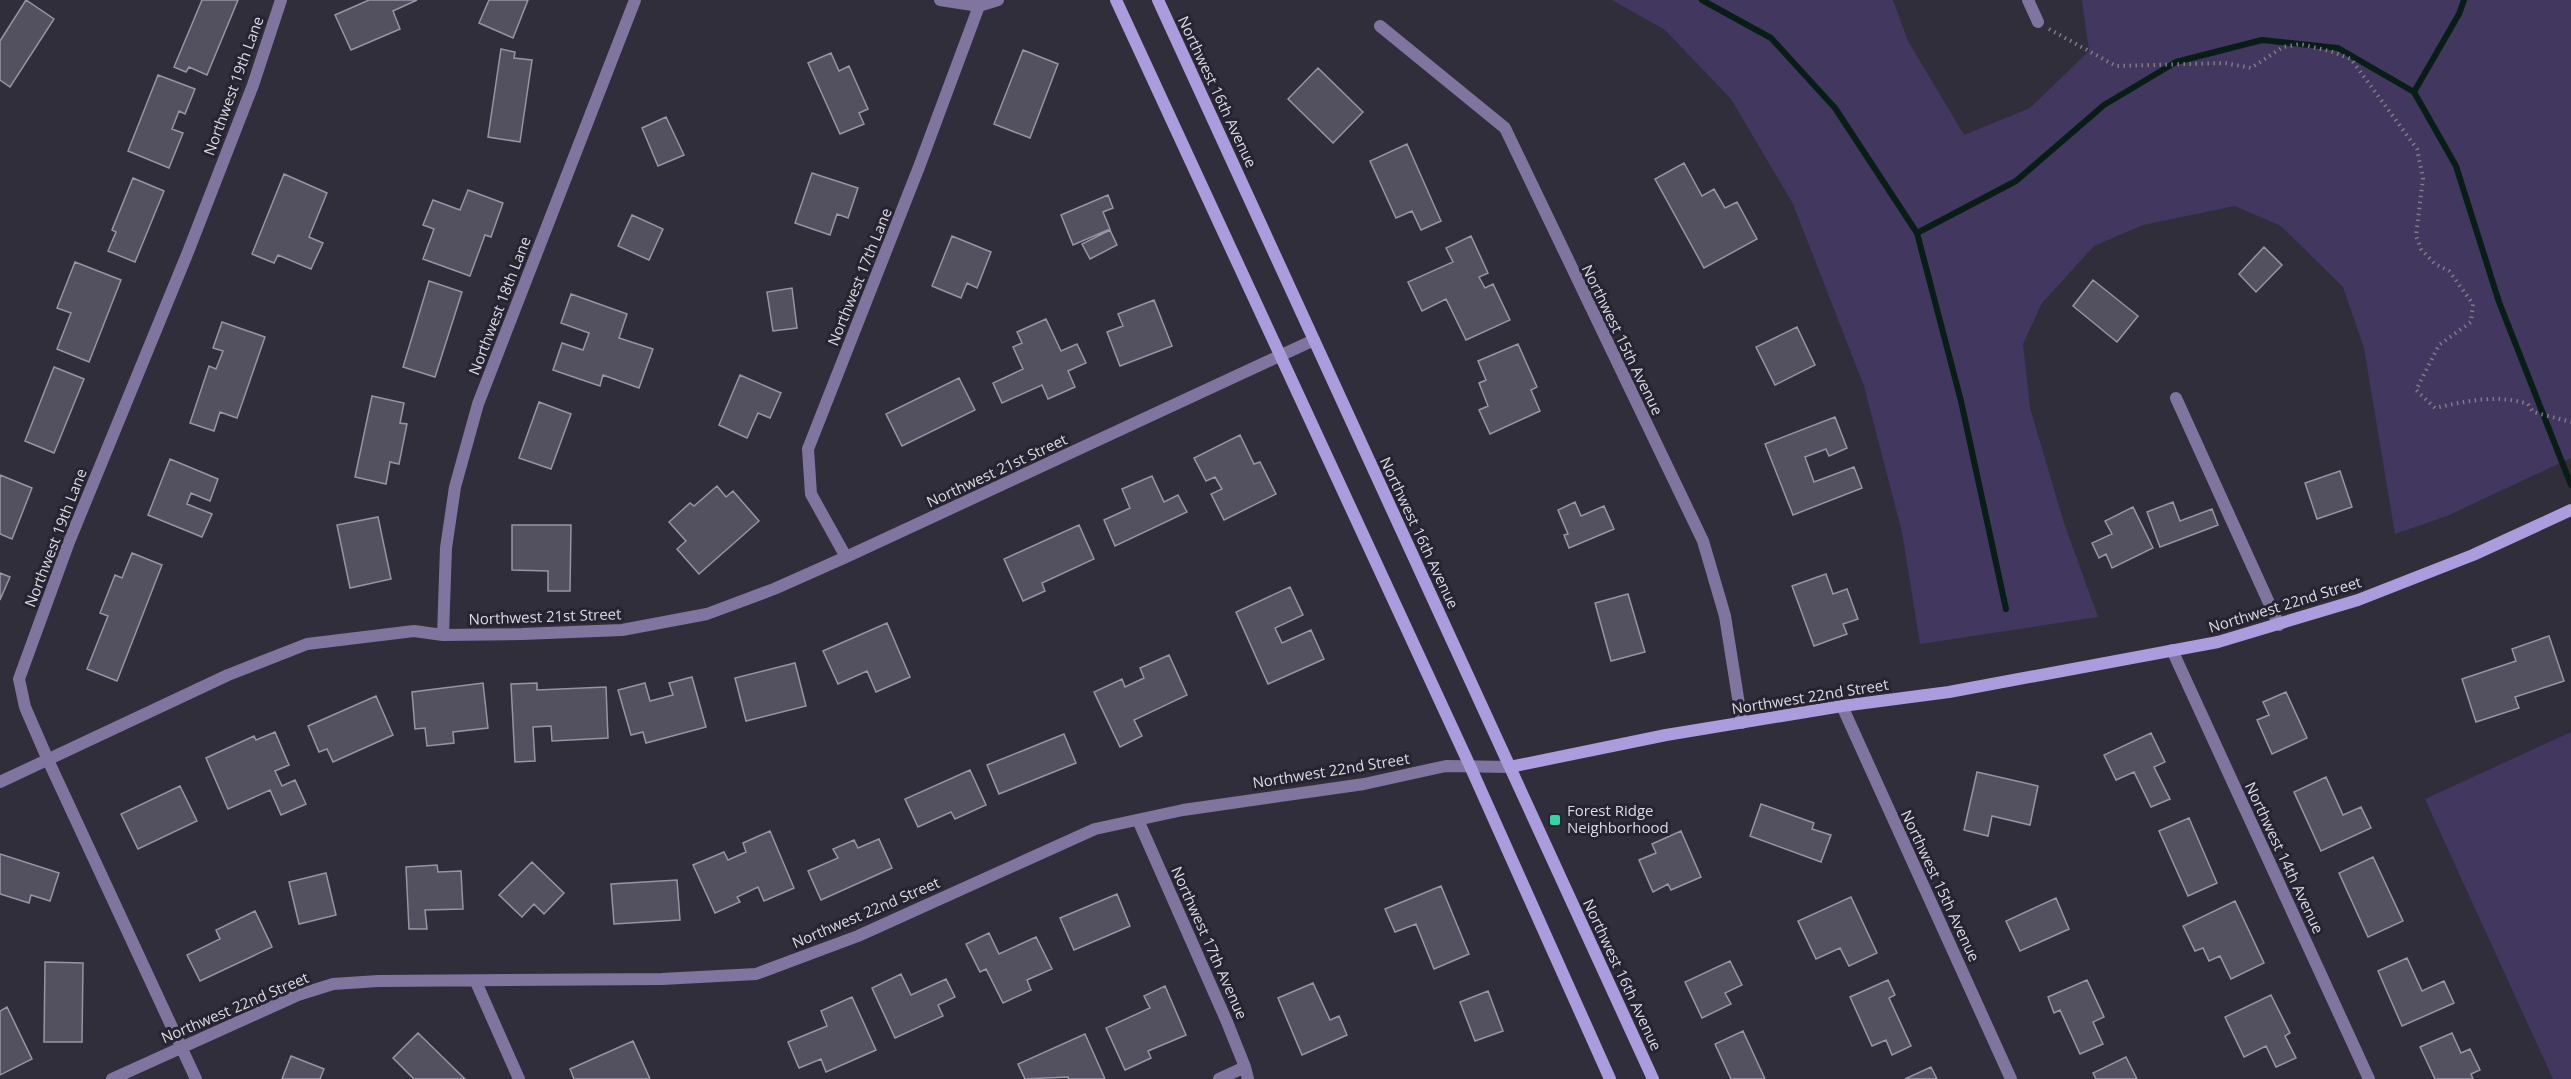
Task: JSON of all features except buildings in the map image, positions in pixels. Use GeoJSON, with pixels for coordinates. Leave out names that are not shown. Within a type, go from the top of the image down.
{"type":"FeatureCollection","features":[{"type":"Feature","properties":{"kind":"main road"},"geometry":{"type":"LineString","coordinates":[[1116,0],[1470,766],[1610,1079]]}},
{"type":"Feature","properties":{"kind":"main road","name":"Northwest 16th Avenue"},"geometry":{"type":"LineString","coordinates":[[1158,0],[1653,1079]]}},
{"type":"Feature","properties":{"kind":"main road","name":"Northwest 22nd Street"},"geometry":{"type":"LineString","coordinates":[[1510,767],[1666,735],[1842,706],[1972,688],[2218,642],[2358,600],[2473,555],[2571,510]]}},
{"type":"Feature","properties":{"kind":"street","name":"Northwest 19th Lane"},"geometry":{"type":"LineString","coordinates":[[196,1079],[48,760],[25,707],[19,679],[69,542],[188,252],[253,85],[281,0]]}},
{"type":"Feature","properties":{"kind":"street","name":"Northwest 18th Lane"},"geometry":{"type":"LineString","coordinates":[[443,634],[446,548],[455,487],[478,404],[635,0]]}},
{"type":"Feature","properties":{"kind":"street"},"geometry":{"type":"LineString","coordinates":[[940,0],[979,6],[998,0]]}},
{"type":"Feature","properties":{"kind":"street"},"geometry":{"type":"LineString","coordinates":[[2028,0],[2038,22]]}},
{"type":"Feature","properties":{"kind":"street","name":"Northwest 17th Lane"},"geometry":{"type":"LineString","coordinates":[[846,557],[825,523],[811,494],[808,449],[919,168],[979,6]]}},
{"type":"Feature","properties":{"kind":"street","name":"Northwest 15th Avenue"},"geometry":{"type":"LineString","coordinates":[[1380,26],[1504,128],[1703,541],[1725,616],[1742,723]]}},
{"type":"Feature","properties":{"kind":"street","name":"Northwest 21st Street"},"geometry":{"type":"LineString","coordinates":[[0,783],[228,675],[307,644],[414,631],[443,634],[622,630],[707,614],[774,589],[846,557],[1314,340]]}},
{"type":"Feature","properties":{"kind":"street"},"geometry":{"type":"LineString","coordinates":[[2176,398],[2279,625]]}},
{"type":"Feature","properties":{"kind":"street","name":"Northwest 14th Avenue"},"geometry":{"type":"LineString","coordinates":[[2172,650],[2369,1079]]}},
{"type":"Feature","properties":{"kind":"street","name":"Northwest 15th Avenue"},"geometry":{"type":"LineString","coordinates":[[1842,706],[2011,1079]]}},
{"type":"Feature","properties":{"kind":"street","name":"Northwest 22nd Street"},"geometry":{"type":"LineString","coordinates":[[112,1079],[264,1009],[333,984],[378,981],[662,979],[756,974],[858,936],[1095,829],[1183,810],[1364,784],[1446,766],[1510,767]]}},
{"type":"Feature","properties":{"kind":"street","name":"Northwest 17th Avenue"},"geometry":{"type":"LineString","coordinates":[[1138,820],[1247,1073]]}},
{"type":"Feature","properties":{"kind":"street"},"geometry":{"type":"LineString","coordinates":[[476,982],[519,1079]]}},
{"type":"Feature","properties":{"kind":"street"},"geometry":{"type":"LineString","coordinates":[[1220,1079],[1247,1073]]}},
{"type":"Feature","properties":{"kind":"path"},"geometry":{"type":"LineString","coordinates":[[2038,22],[2116,66],[2225,63],[2251,68],[2283,47],[2300,44],[2351,59],[2417,149],[2423,178],[2416,236],[2421,249],[2435,264],[2449,271],[2473,304],[2471,322],[2439,345],[2416,390],[2435,408],[2485,399],[2509,398],[2528,404],[2533,412],[2571,422]]}},
{"type":"Feature","properties":{"kind":"shaded area"},"geometry":{"type":"Polygon","coordinates":[[[1612,0],[1893,0],[1908,41],[1964,135],[2030,108],[2089,51],[2082,0],[2571,0],[2571,458],[2447,516],[2395,534],[2364,348],[2343,287],[2281,226],[2235,206],[2143,225],[2094,246],[2042,303],[2023,344],[2030,408],[2064,523],[2098,617],[1920,644],[1902,532],[1864,386],[1793,204],[1731,99],[1665,30],[1612,0]]]}},
{"type":"Feature","properties":{"kind":"shaded area"},"geometry":{"type":"Polygon","coordinates":[[[2571,732],[2571,1079],[2553,1079],[2425,799],[2571,732]]]}},
{"type":"Feature","properties":{"kind":"waterway"},"geometry":{"type":"LineString","coordinates":[[1702,0],[1771,38],[1835,108],[1917,233],[2016,181],[2104,105],[2176,62],[2262,40],[2338,48],[2414,92],[2456,166],[2499,302],[2571,485]]}},
{"type":"Feature","properties":{"kind":"waterway"},"geometry":{"type":"LineString","coordinates":[[2414,92],[2459,14],[2464,0]]}},
{"type":"Feature","properties":{"kind":"waterway"},"geometry":{"type":"LineString","coordinates":[[1917,233],[1961,401],[2006,609]]}},
{"type":"Feature","properties":{"kind":"place","name":"Forest Ridge Neighborhood"},"geometry":{"type":"Point","coordinates":[1555,820]}}]}
